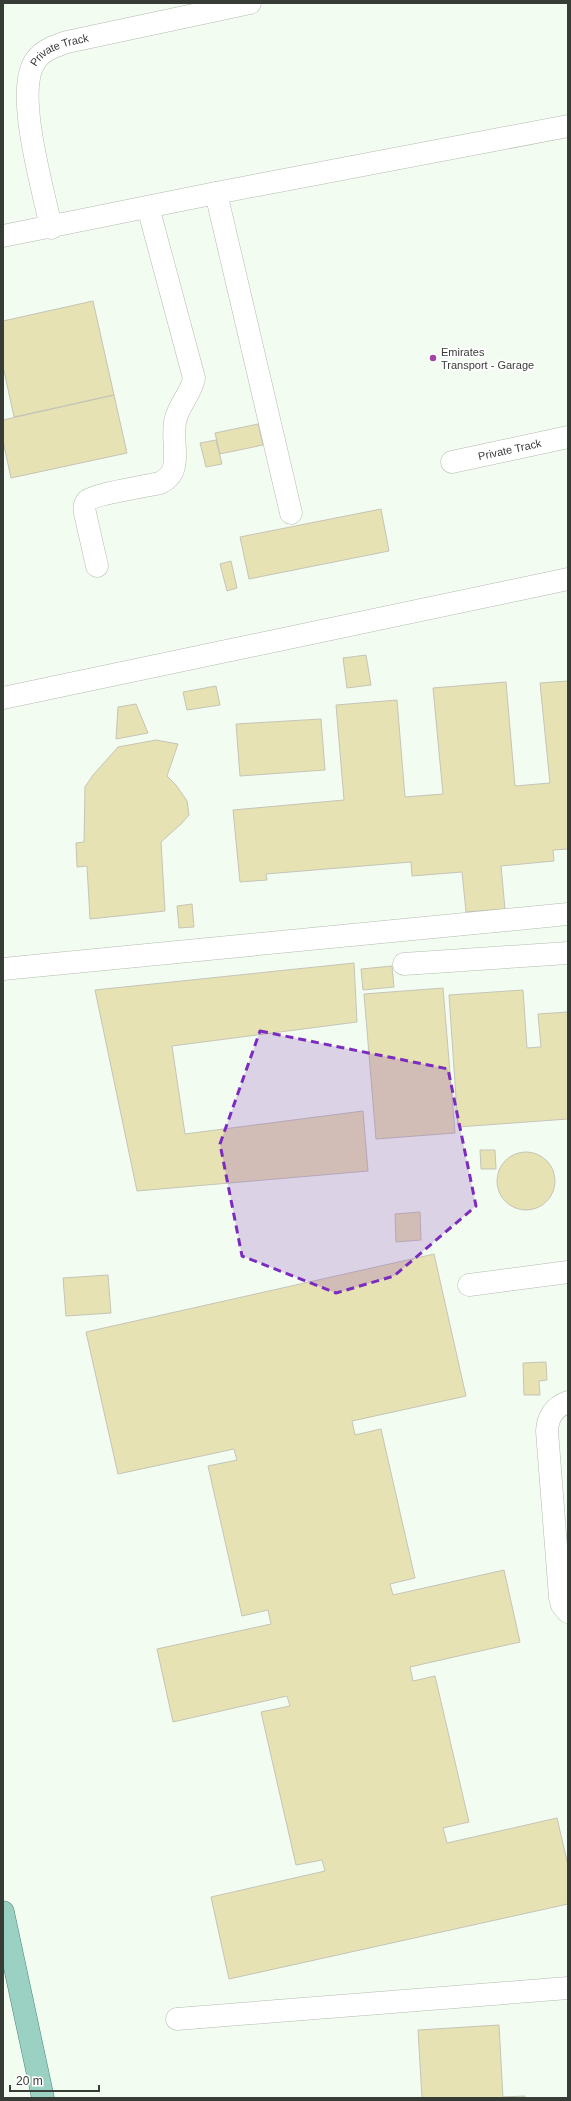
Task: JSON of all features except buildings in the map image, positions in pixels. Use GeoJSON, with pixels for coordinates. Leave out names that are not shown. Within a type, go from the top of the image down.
{"type":"FeatureCollection","features":[{"type":"Feature","properties":{"kind":"main road"},"geometry":{"type":"LineString","coordinates":[[3,1912],[43,2098]]}},
{"type":"Feature","properties":{"kind":"street","name":"Private Track"},"geometry":{"type":"LineString","coordinates":[[51,228],[28,117],[28,76],[36,60],[49,48],[67,42],[250,3]]}},
{"type":"Feature","properties":{"kind":"street"},"geometry":{"type":"LineString","coordinates":[[3,236],[51,228],[216,193],[568,126]]}},
{"type":"Feature","properties":{"kind":"street"},"geometry":{"type":"LineString","coordinates":[[216,193],[292,512]]}},
{"type":"Feature","properties":{"kind":"street"},"geometry":{"type":"LineString","coordinates":[[97,566],[84,506],[87,501],[97,497],[160,483],[169,479],[174,472],[175,463],[175,419],[192,389],[194,378],[148,207]]}},
{"type":"Feature","properties":{"kind":"street","name":"Private Track"},"geometry":{"type":"LineString","coordinates":[[452,462],[568,437]]}},
{"type":"Feature","properties":{"kind":"street"},"geometry":{"type":"LineString","coordinates":[[3,698],[568,579]]}},
{"type":"Feature","properties":{"kind":"street"},"geometry":{"type":"LineString","coordinates":[[3,969],[568,914]]}},
{"type":"Feature","properties":{"kind":"street"},"geometry":{"type":"LineString","coordinates":[[404,964],[568,953]]}},
{"type":"Feature","properties":{"kind":"street"},"geometry":{"type":"LineString","coordinates":[[469,1285],[568,1272]]}},
{"type":"Feature","properties":{"kind":"street"},"geometry":{"type":"LineString","coordinates":[[568,1402],[559,1405],[552,1412],[548,1421],[547,1431],[560,1597],[562,1605],[568,1612]]}},
{"type":"Feature","properties":{"kind":"street"},"geometry":{"type":"LineString","coordinates":[[178,2019],[568,1988]]}},
{"type":"Feature","properties":{"kind":"highlighted area"},"geometry":{"type":"Polygon","coordinates":[[[260,1031],[448,1069],[476,1206],[394,1276],[336,1293],[242,1256],[220,1144],[260,1031]]]}},
{"type":"Feature","properties":{"kind":"place","name":"Emirates Transport - Garage"},"geometry":{"type":"Point","coordinates":[433,358]}}]}
